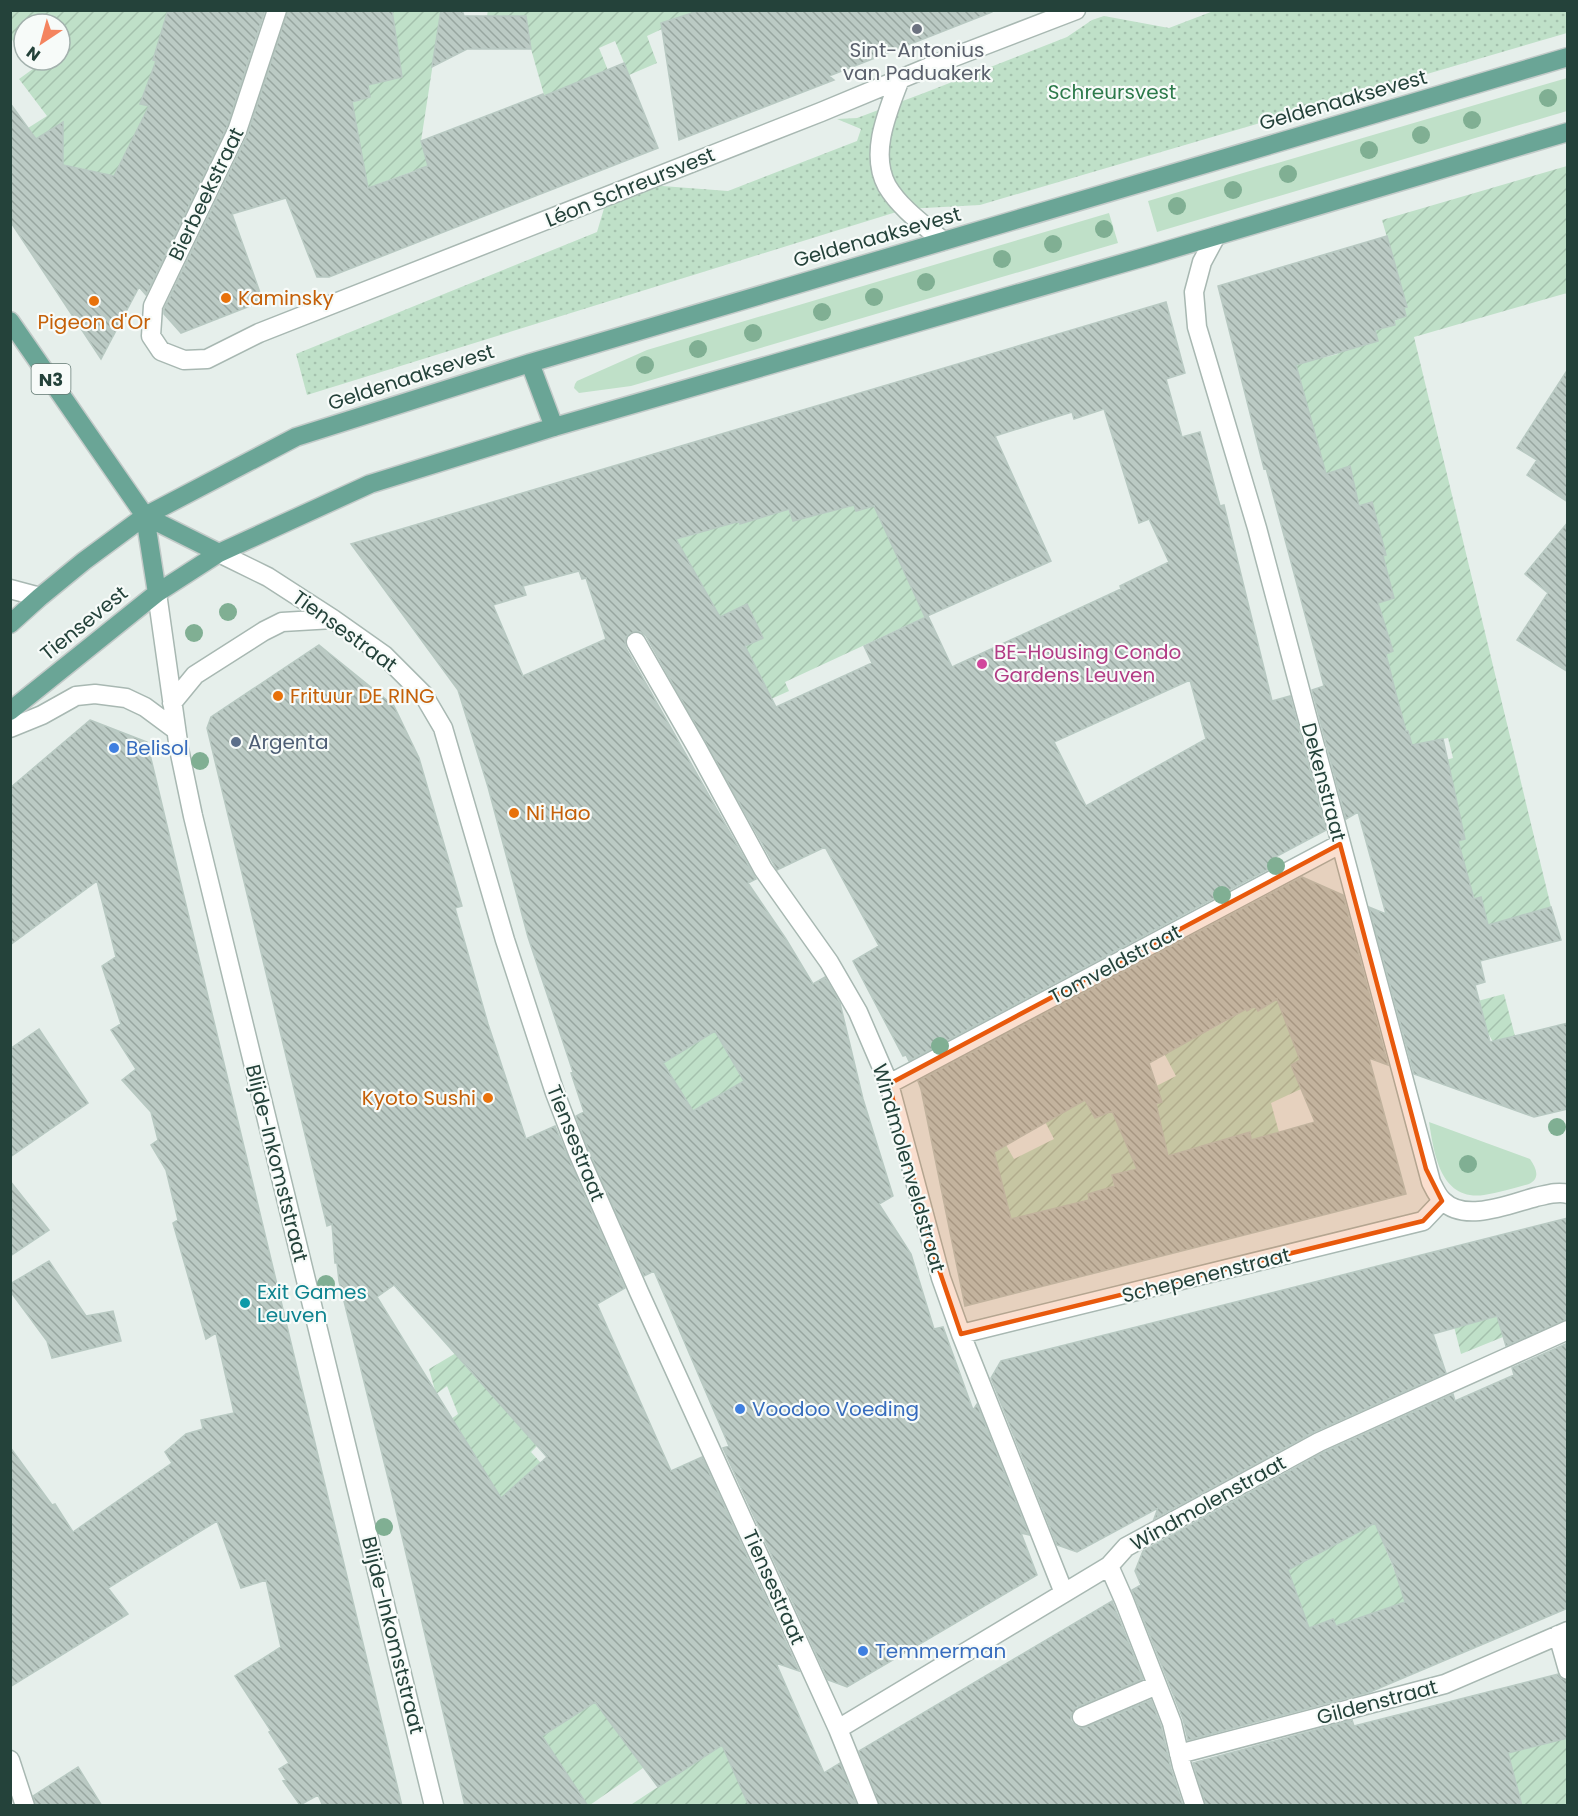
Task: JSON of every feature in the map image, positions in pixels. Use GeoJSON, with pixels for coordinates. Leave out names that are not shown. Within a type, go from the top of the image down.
{"type":"FeatureCollection","features":[{"type":"Feature","properties":{"kind":"main road","name":"Geldenaaksevest"},"geometry":{"type":"LineString","coordinates":[[145,516],[296,437],[530,363],[1568,57]]}},
{"type":"Feature","properties":{"kind":"main road"},"geometry":{"type":"LineString","coordinates":[[145,516],[219,553],[370,484],[554,427],[1568,132]]}},
{"type":"Feature","properties":{"kind":"main road","name":"N3"},"geometry":{"type":"LineString","coordinates":[[10,321],[145,516]]}},
{"type":"Feature","properties":{"kind":"main road"},"geometry":{"type":"LineString","coordinates":[[530,363],[554,427]]}},
{"type":"Feature","properties":{"kind":"main road"},"geometry":{"type":"LineString","coordinates":[[145,516],[157,593]]}},
{"type":"Feature","properties":{"kind":"main road"},"geometry":{"type":"LineString","coordinates":[[10,624],[84,561],[145,516]]}},
{"type":"Feature","properties":{"kind":"main road","name":"Tiensevest"},"geometry":{"type":"LineString","coordinates":[[10,711],[157,593],[219,553]]}},
{"type":"Feature","properties":{"kind":"street","name":"Bierbeekstraat"},"geometry":{"type":"LineString","coordinates":[[184,360],[161,351],[151,336],[153,306],[237,131],[277,10]]}},
{"type":"Feature","properties":{"kind":"street","name":"Léon Schreursvest"},"geometry":{"type":"LineString","coordinates":[[184,360],[207,359],[260,333],[1076,10]]}},
{"type":"Feature","properties":{"kind":"street"},"geometry":{"type":"LineString","coordinates":[[900,79],[882,134],[880,158],[882,173],[888,186],[906,209],[943,241]]}},
{"type":"Feature","properties":{"kind":"street","name":"Dekenstraat"},"geometry":{"type":"LineString","coordinates":[[1216,236],[1202,262],[1194,292],[1197,327],[1257,528],[1411,1104],[1426,1169],[1442,1201]]}},
{"type":"Feature","properties":{"kind":"street","name":"Tiensestraat"},"geometry":{"type":"LineString","coordinates":[[219,553],[267,577],[384,655],[428,702],[442,729],[505,940],[555,1093],[578,1153],[838,1729],[869,1806]]}},
{"type":"Feature","properties":{"kind":"street"},"geometry":{"type":"LineString","coordinates":[[10,589],[40,597]]}},
{"type":"Feature","properties":{"kind":"street","name":"Blijde-Inkomststraat"},"geometry":{"type":"LineString","coordinates":[[157,593],[176,729],[193,816],[434,1806]]}},
{"type":"Feature","properties":{"kind":"street"},"geometry":{"type":"LineString","coordinates":[[172,703],[195,675],[264,631],[282,622],[333,619]]}},
{"type":"Feature","properties":{"kind":"street","name":"Windmolenveldstraat"},"geometry":{"type":"LineString","coordinates":[[636,642],[763,869],[829,962],[858,1012],[889,1084],[933,1252],[961,1334],[1064,1593]]}},
{"type":"Feature","properties":{"kind":"street"},"geometry":{"type":"LineString","coordinates":[[10,728],[42,715],[76,696],[95,694],[126,698],[176,729]]}},
{"type":"Feature","properties":{"kind":"street","name":"Tomveldstraat"},"geometry":{"type":"LineString","coordinates":[[889,1084],[1340,844]]}},
{"type":"Feature","properties":{"kind":"street"},"geometry":{"type":"LineString","coordinates":[[1442,1201],[1459,1211],[1482,1211],[1550,1194],[1563,1192],[1568,1194]]}},
{"type":"Feature","properties":{"kind":"street","name":"Schepenenstraat"},"geometry":{"type":"LineString","coordinates":[[961,1334],[1424,1221],[1442,1201]]}},
{"type":"Feature","properties":{"kind":"street","name":"Windmolenstraat"},"geometry":{"type":"LineString","coordinates":[[838,1729],[1109,1566],[1126,1547],[1319,1442],[1568,1330]]}},
{"type":"Feature","properties":{"kind":"street"},"geometry":{"type":"LineString","coordinates":[[1109,1566],[1172,1723],[1195,1806]]}},
{"type":"Feature","properties":{"kind":"street"},"geometry":{"type":"LineString","coordinates":[[1563,1633],[1568,1670]]}},
{"type":"Feature","properties":{"kind":"street","name":"Gildenstraat"},"geometry":{"type":"LineString","coordinates":[[1179,1754],[1445,1684],[1563,1633]]}},
{"type":"Feature","properties":{"kind":"street"},"geometry":{"type":"LineString","coordinates":[[1082,1717],[1157,1685]]}},
{"type":"Feature","properties":{"kind":"street"},"geometry":{"type":"LineString","coordinates":[[10,1760],[25,1806]]}},
{"type":"Feature","properties":{"kind":"highlighted area"},"geometry":{"type":"Polygon","coordinates":[[[1340,844],[1426,1169],[1442,1201],[1423,1221],[961,1334],[930,1243],[889,1084],[1340,844]]]}},
{"type":"Feature","properties":{"kind":"green space"},"geometry":{"type":"Polygon","coordinates":[[[488,10],[711,11],[661,23],[662,29],[647,36],[657,63],[629,75],[615,41],[599,48],[609,73],[546,102],[531,49],[526,16],[487,16],[488,10]]]}},
{"type":"Feature","properties":{"kind":"green space","name":"Schreursvest"},"geometry":{"type":"Polygon","coordinates":[[[1216,10],[1567,11],[1567,33],[980,205],[906,209],[307,395],[296,354],[597,232],[608,195],[636,184],[728,191],[857,141],[861,129],[837,119],[857,118],[924,93],[1067,37],[1092,20],[1104,16],[1169,28],[1216,10]]]}},
{"type":"Feature","properties":{"kind":"green space"},"geometry":{"type":"Polygon","coordinates":[[[10,11],[168,11],[174,69],[150,106],[105,193],[84,183],[84,169],[63,165],[63,122],[35,140],[28,128],[47,116],[19,79],[29,72],[72,72],[72,12],[12,12],[12,40],[10,11]]]}},
{"type":"Feature","properties":{"kind":"green space"},"geometry":{"type":"Polygon","coordinates":[[[392,11],[441,11],[421,141],[428,166],[367,188],[351,103],[370,97],[367,85],[378,82],[392,11]]]}},
{"type":"Feature","properties":{"kind":"green space"},"geometry":{"type":"Polygon","coordinates":[[[1567,78],[1567,111],[1157,232],[1148,201],[1567,78]]]}},
{"type":"Feature","properties":{"kind":"green space"},"geometry":{"type":"Polygon","coordinates":[[[1567,166],[1567,293],[1414,337],[1551,907],[1488,925],[1481,897],[1474,899],[1418,851],[1465,838],[1457,802],[1439,762],[1453,758],[1448,738],[1412,745],[1380,657],[1393,651],[1390,640],[1384,640],[1376,615],[1376,558],[1386,555],[1372,502],[1347,509],[1326,474],[1306,403],[1252,415],[1244,388],[1271,379],[1319,347],[1322,358],[1338,354],[1327,313],[1353,341],[1355,348],[1378,341],[1375,330],[1405,316],[1404,308],[1407,307],[1382,220],[1567,166]]]}},
{"type":"Feature","properties":{"kind":"green space"},"geometry":{"type":"Polygon","coordinates":[[[1109,213],[1118,243],[631,386],[579,393],[574,388],[577,381],[647,350],[1109,213]]]}},
{"type":"Feature","properties":{"kind":"green space"},"geometry":{"type":"Polygon","coordinates":[[[849,488],[856,511],[874,506],[925,617],[785,682],[789,691],[771,699],[737,650],[763,638],[747,604],[720,617],[700,581],[671,541],[699,533],[735,503],[741,524],[849,488]]]}},
{"type":"Feature","properties":{"kind":"green space"},"geometry":{"type":"Polygon","coordinates":[[[736,983],[734,1062],[744,1081],[682,1117],[685,1099],[681,1092],[668,1100],[641,1016],[736,983]]]}},
{"type":"Feature","properties":{"kind":"green space"},"geometry":{"type":"Polygon","coordinates":[[[1504,994],[1521,1059],[1504,1062],[1488,1033],[1470,1043],[1470,1003],[1504,994]]]}},
{"type":"Feature","properties":{"kind":"green space"},"geometry":{"type":"Polygon","coordinates":[[[1284,997],[1305,1058],[1291,1065],[1301,1089],[1271,1103],[1280,1136],[1276,1133],[1251,1140],[1249,1132],[1222,1140],[1171,1168],[1167,1149],[1155,1153],[1139,1168],[1112,1175],[1115,1189],[1088,1194],[1091,1206],[1067,1213],[1064,1206],[1040,1212],[1013,1229],[968,1124],[1006,1145],[1014,1159],[1054,1139],[1042,1116],[1096,1072],[1115,1107],[1176,1076],[1158,1042],[1200,1021],[1206,1032],[1226,1021],[1224,1017],[1246,1008],[1247,1011],[1255,1006],[1258,1011],[1269,1004],[1267,1000],[1284,997]]]}},
{"type":"Feature","properties":{"kind":"green space"},"geometry":{"type":"Polygon","coordinates":[[[1429,1122],[1530,1159],[1535,1169],[1535,1179],[1529,1184],[1484,1195],[1469,1195],[1458,1190],[1449,1183],[1442,1172],[1437,1160],[1429,1122]]]}},
{"type":"Feature","properties":{"kind":"green space"},"geometry":{"type":"Polygon","coordinates":[[[1490,1289],[1503,1337],[1461,1354],[1452,1319],[1490,1289]]]}},
{"type":"Feature","properties":{"kind":"green space"},"geometry":{"type":"Polygon","coordinates":[[[461,1350],[537,1446],[531,1452],[541,1463],[477,1529],[437,1429],[458,1414],[447,1386],[436,1394],[429,1369],[461,1350]]]}},
{"type":"Feature","properties":{"kind":"green space"},"geometry":{"type":"Polygon","coordinates":[[[1371,1513],[1404,1594],[1406,1605],[1336,1626],[1333,1619],[1309,1628],[1284,1560],[1314,1556],[1337,1543],[1332,1531],[1371,1513]]]}},
{"type":"Feature","properties":{"kind":"green space"},"geometry":{"type":"Polygon","coordinates":[[[595,1702],[653,1761],[590,1805],[561,1805],[538,1738],[595,1702]]]}},
{"type":"Feature","properties":{"kind":"green space"},"geometry":{"type":"Polygon","coordinates":[[[1567,1738],[1567,1805],[1522,1805],[1508,1753],[1567,1738]]]}},
{"type":"Feature","properties":{"kind":"green space"},"geometry":{"type":"Polygon","coordinates":[[[722,1745],[749,1806],[629,1806],[722,1745]]]}},
{"type":"Feature","properties":{"kind":"building"},"geometry":{"type":"Polygon","coordinates":[[[168,10],[265,10],[227,127],[146,295],[139,287],[101,359],[10,221],[10,103],[36,139],[63,122],[63,165],[114,176],[149,106],[140,104],[156,61],[153,60],[168,10]]]}},
{"type":"Feature","properties":{"kind":"building"},"geometry":{"type":"Polygon","coordinates":[[[288,10],[392,10],[402,77],[368,85],[370,97],[352,102],[368,188],[428,166],[421,141],[543,94],[544,96],[624,63],[658,148],[329,277],[317,277],[286,198],[232,214],[263,301],[181,333],[164,314],[164,309],[247,136],[288,10]]]}},
{"type":"Feature","properties":{"kind":"building"},"geometry":{"type":"Polygon","coordinates":[[[441,10],[462,10],[464,16],[526,16],[531,49],[467,49],[432,67],[441,10]]]}},
{"type":"Feature","properties":{"kind":"building"},"geometry":{"type":"Polygon","coordinates":[[[701,10],[992,10],[992,12],[829,76],[834,80],[679,140],[661,23],[701,10]]]}},
{"type":"Feature","properties":{"kind":"building"},"geometry":{"type":"Polygon","coordinates":[[[1387,236],[1407,307],[1404,308],[1406,316],[1394,320],[1395,325],[1375,330],[1378,341],[1296,365],[1326,474],[1350,466],[1359,506],[1372,502],[1386,555],[1383,556],[1394,598],[1378,603],[1393,651],[1386,654],[1396,694],[1412,745],[1443,739],[1465,839],[1458,841],[1474,899],[1481,897],[1488,925],[1551,907],[1561,940],[1480,961],[1485,982],[1475,985],[1490,1042],[1568,1023],[1568,1109],[1534,1117],[1414,1074],[1369,907],[1386,914],[1358,812],[1346,819],[1312,690],[1324,686],[1266,468],[1264,469],[1218,286],[1387,236]]]}},
{"type":"Feature","properties":{"kind":"building"},"geometry":{"type":"Polygon","coordinates":[[[1166,302],[1185,373],[1166,379],[1182,437],[1200,432],[1220,506],[1224,505],[1272,701],[1290,696],[1326,830],[1268,861],[1276,865],[909,1061],[906,1055],[903,1056],[853,961],[879,946],[825,847],[777,870],[646,636],[635,631],[627,636],[625,641],[626,648],[756,879],[748,883],[813,984],[825,977],[840,1003],[863,1099],[893,1196],[879,1204],[911,1254],[934,1329],[943,1327],[973,1410],[977,1404],[1029,1535],[1021,1533],[1037,1575],[847,1687],[828,1680],[723,1448],[729,1446],[654,1271],[644,1276],[588,1149],[576,1116],[584,1112],[571,1073],[573,1072],[528,937],[488,787],[458,690],[351,544],[1166,302]],[[1104,409],[1074,419],[1072,412],[995,436],[1051,561],[925,617],[874,506],[856,511],[854,505],[793,521],[789,509],[740,524],[740,521],[676,539],[720,617],[747,604],[763,638],[745,646],[776,707],[872,663],[864,646],[928,616],[952,667],[1121,589],[1120,586],[1169,562],[1149,519],[1139,523],[1104,409]],[[579,571],[523,586],[526,595],[493,605],[523,676],[606,639],[586,578],[582,579],[579,571]],[[1190,680],[1054,742],[1086,806],[1206,739],[1190,680]],[[715,1031],[663,1063],[693,1111],[744,1081],[715,1031]]]}},
{"type":"Feature","properties":{"kind":"building"},"geometry":{"type":"Polygon","coordinates":[[[1568,369],[1568,502],[1527,475],[1537,460],[1517,448],[1568,369]]]}},
{"type":"Feature","properties":{"kind":"building"},"geometry":{"type":"Polygon","coordinates":[[[1568,522],[1568,672],[1517,640],[1548,593],[1525,574],[1568,522]]]}},
{"type":"Feature","properties":{"kind":"building"},"geometry":{"type":"Polygon","coordinates":[[[319,645],[394,706],[419,758],[462,906],[455,908],[488,1024],[526,1139],[555,1126],[625,1288],[597,1304],[671,1471],[702,1457],[799,1671],[776,1663],[824,1773],[840,1763],[857,1806],[749,1806],[722,1745],[658,1787],[595,1702],[542,1736],[588,1806],[465,1806],[393,1498],[339,1281],[332,1224],[327,1226],[207,728],[211,717],[319,645]],[[394,1285],[377,1297],[501,1498],[547,1457],[394,1285]]]}},
{"type":"Feature","properties":{"kind":"building"},"geometry":{"type":"Polygon","coordinates":[[[90,720],[147,742],[402,1806],[323,1806],[318,1795],[300,1805],[283,1781],[286,1780],[279,1769],[289,1763],[235,1676],[281,1647],[266,1580],[241,1588],[217,1521],[108,1588],[128,1614],[10,1687],[10,1447],[52,1505],[55,1504],[73,1532],[172,1463],[165,1452],[186,1434],[203,1429],[201,1420],[234,1413],[216,1333],[206,1339],[173,1223],[178,1220],[166,1170],[151,1145],[158,1140],[151,1112],[122,1080],[136,1069],[111,1030],[121,1024],[102,966],[116,957],[97,881],[10,945],[10,788],[90,720]]]}},
{"type":"Feature","properties":{"kind":"building"},"geometry":{"type":"Polygon","coordinates":[[[1302,877],[1343,895],[1388,1065],[1369,1058],[1406,1194],[965,1306],[918,1081],[1302,877]],[[1277,999],[1258,1011],[1255,1006],[1247,1011],[1246,1009],[1149,1063],[1162,1102],[1156,1104],[1168,1156],[1250,1132],[1251,1140],[1315,1122],[1291,1065],[1300,1060],[1277,999]],[[1085,1100],[994,1152],[1011,1219],[1089,1200],[1088,1194],[1115,1186],[1112,1175],[1137,1169],[1112,1111],[1095,1118],[1085,1100]]]}},
{"type":"Feature","properties":{"kind":"building"},"geometry":{"type":"Polygon","coordinates":[[[39,1029],[88,1103],[10,1157],[10,1049],[39,1029]]]}},
{"type":"Feature","properties":{"kind":"building"},"geometry":{"type":"Polygon","coordinates":[[[10,1181],[49,1230],[10,1256],[10,1181]]]}},
{"type":"Feature","properties":{"kind":"building"},"geometry":{"type":"Polygon","coordinates":[[[1568,1218],[1568,1319],[1506,1346],[1497,1316],[1433,1334],[1446,1373],[1314,1432],[1154,1519],[1158,1508],[1077,1552],[1057,1545],[991,1378],[1001,1361],[1568,1218]]]}},
{"type":"Feature","properties":{"kind":"building"},"geometry":{"type":"Polygon","coordinates":[[[49,1261],[86,1316],[113,1311],[121,1341],[52,1358],[47,1341],[10,1291],[10,1284],[49,1261]]]}},
{"type":"Feature","properties":{"kind":"building"},"geometry":{"type":"Polygon","coordinates":[[[1568,1343],[1568,1608],[1370,1692],[1188,1740],[1183,1719],[1132,1590],[1141,1585],[1135,1571],[1143,1551],[1324,1452],[1453,1394],[1455,1401],[1514,1375],[1512,1368],[1568,1343]],[[1375,1523],[1288,1570],[1309,1628],[1333,1619],[1336,1626],[1405,1602],[1394,1567],[1375,1523]]]}},
{"type":"Feature","properties":{"kind":"building"},"geometry":{"type":"Polygon","coordinates":[[[1112,1601],[1143,1679],[1077,1707],[1071,1715],[1071,1721],[1081,1728],[1086,1727],[1151,1700],[1161,1726],[1183,1806],[880,1806],[859,1751],[1112,1601]]]}},
{"type":"Feature","properties":{"kind":"building"},"geometry":{"type":"Polygon","coordinates":[[[1558,1674],[1568,1681],[1568,1738],[1508,1753],[1522,1806],[1206,1806],[1193,1763],[1352,1720],[1354,1726],[1558,1674]]]}},
{"type":"Feature","properties":{"kind":"building"},"geometry":{"type":"Polygon","coordinates":[[[78,1767],[102,1806],[36,1806],[33,1796],[78,1767]]]}},
{"type":"Feature","properties":{"kind":"place","name":"Sint-Antonius van Paduakerk"},"geometry":{"type":"Point","coordinates":[917,29]}},
{"type":"Feature","properties":{"kind":"place","name":"Kaminsky"},"geometry":{"type":"Point","coordinates":[226,298]}},
{"type":"Feature","properties":{"kind":"place","name":"Pigeon d'Or"},"geometry":{"type":"Point","coordinates":[94,301]}},
{"type":"Feature","properties":{"kind":"place","name":"BE-Housing Condo Gardens Leuven"},"geometry":{"type":"Point","coordinates":[982,664]}},
{"type":"Feature","properties":{"kind":"place","name":"Frituur DE RING"},"geometry":{"type":"Point","coordinates":[278,696]}},
{"type":"Feature","properties":{"kind":"place","name":"Argenta"},"geometry":{"type":"Point","coordinates":[236,742]}},
{"type":"Feature","properties":{"kind":"place","name":"Belisol"},"geometry":{"type":"Point","coordinates":[114,748]}},
{"type":"Feature","properties":{"kind":"place","name":"Ni Hao"},"geometry":{"type":"Point","coordinates":[514,813]}},
{"type":"Feature","properties":{"kind":"place","name":"Kyoto Sushi"},"geometry":{"type":"Point","coordinates":[488,1098]}},
{"type":"Feature","properties":{"kind":"place","name":"Exit Games Leuven"},"geometry":{"type":"Point","coordinates":[245,1303]}},
{"type":"Feature","properties":{"kind":"place","name":"Voodoo Voeding"},"geometry":{"type":"Point","coordinates":[740,1409]}},
{"type":"Feature","properties":{"kind":"place","name":"Temmerman"},"geometry":{"type":"Point","coordinates":[863,1651]}}]}
